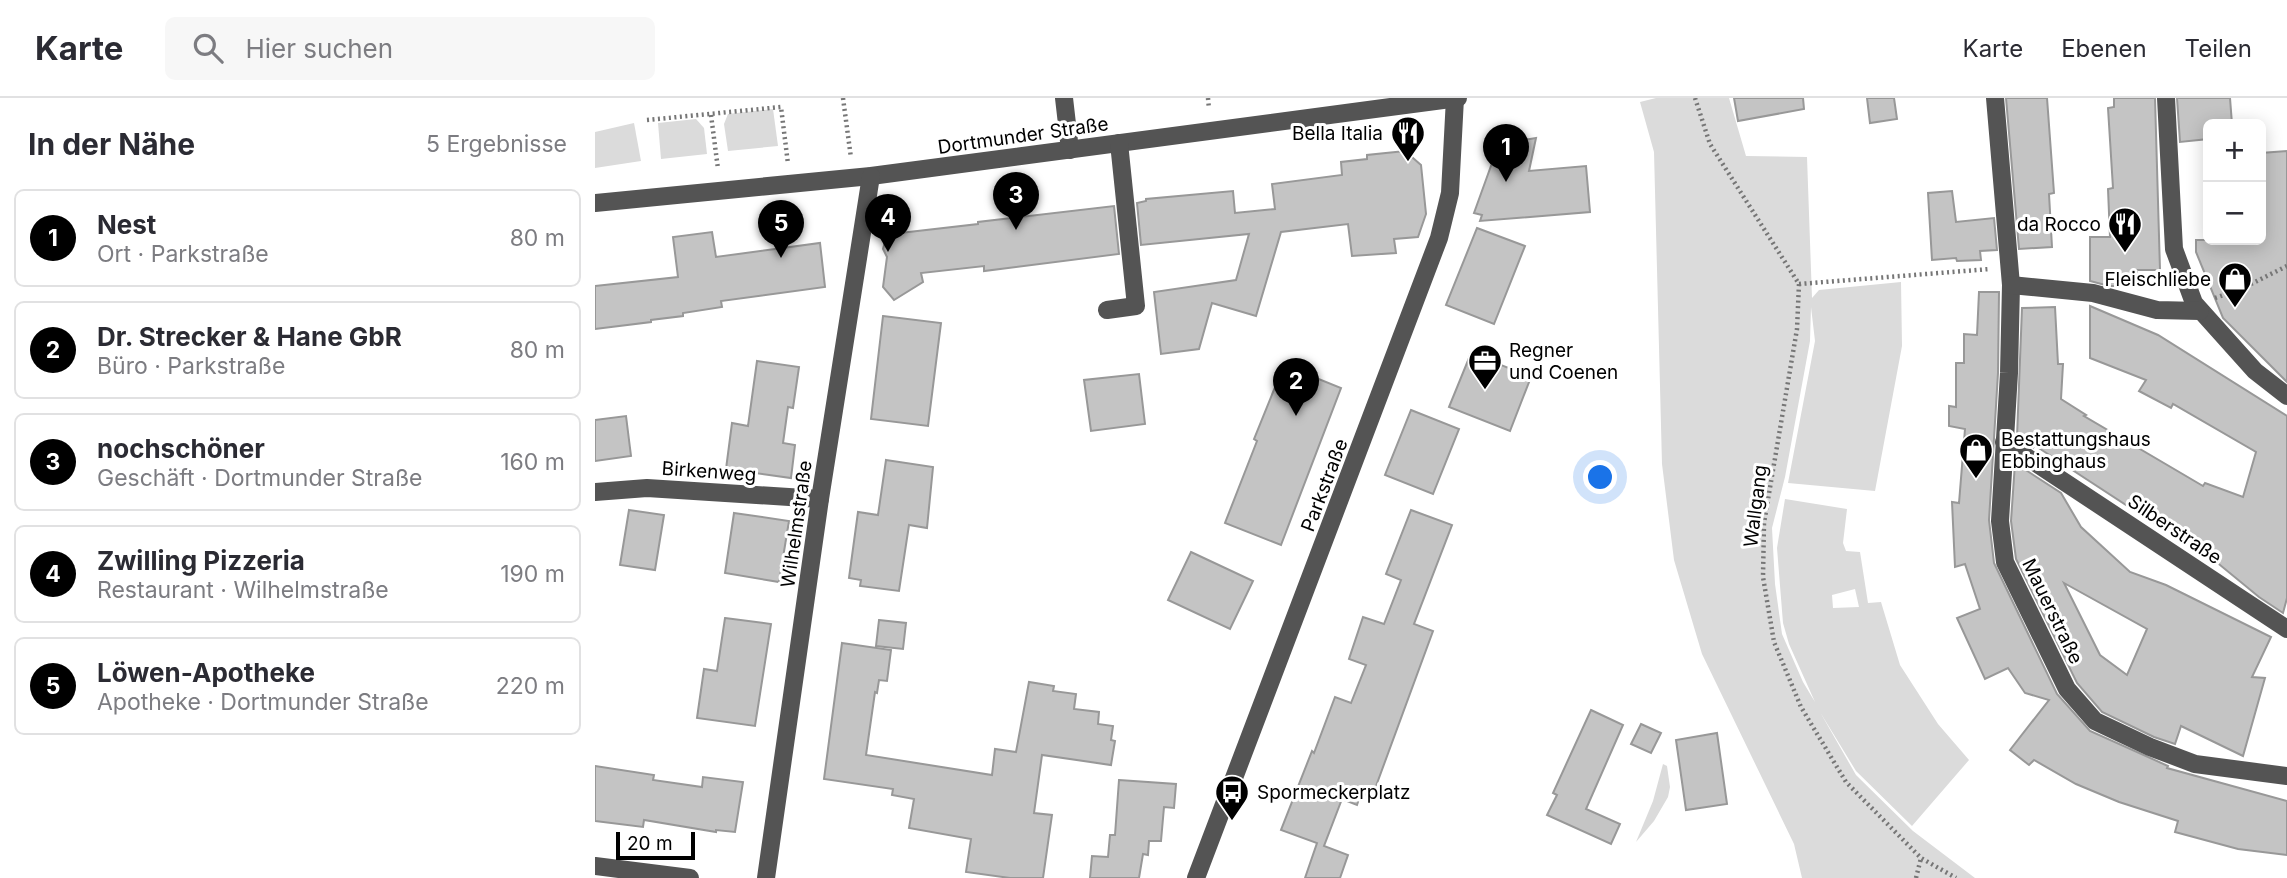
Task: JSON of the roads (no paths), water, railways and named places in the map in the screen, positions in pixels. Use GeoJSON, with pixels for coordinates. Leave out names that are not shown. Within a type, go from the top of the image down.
{"type":"FeatureCollection","features":[{"type":"Feature","properties":{"kind":"street"},"geometry":{"type":"LineString","coordinates":[[1063,98],[1070,150]]}},
{"type":"Feature","properties":{"kind":"street","name":"Dortmunder Straße"},"geometry":{"type":"LineString","coordinates":[[595,203],[862,176],[1456,98]]}},
{"type":"Feature","properties":{"kind":"street","name":"Parkstraße"},"geometry":{"type":"LineString","coordinates":[[1196,878],[1439,239],[1450,193],[1456,98]]}},
{"type":"Feature","properties":{"kind":"street","name":"Mauerstraße"},"geometry":{"type":"LineString","coordinates":[[1996,98],[2010,276],[2009,373],[2000,521],[2005,562],[2067,689],[2095,721],[2150,747],[2195,764],[2287,776]]}},
{"type":"Feature","properties":{"kind":"street"},"geometry":{"type":"LineString","coordinates":[[2167,98],[2174,248],[2197,307],[2255,371],[2287,396]]}},
{"type":"Feature","properties":{"kind":"street"},"geometry":{"type":"LineString","coordinates":[[1107,310],[1136,306],[1119,143]]}},
{"type":"Feature","properties":{"kind":"street","name":"Wilhelmstraße"},"geometry":{"type":"LineString","coordinates":[[766,878],[820,499],[862,176]]}},
{"type":"Feature","properties":{"kind":"street"},"geometry":{"type":"LineString","coordinates":[[2010,276],[2093,293],[2157,310],[2197,307]]}},
{"type":"Feature","properties":{"kind":"street","name":"Silberstraße"},"geometry":{"type":"LineString","coordinates":[[2004,442],[2287,629]]}},
{"type":"Feature","properties":{"kind":"street","name":"Birkenweg"},"geometry":{"type":"LineString","coordinates":[[595,492],[647,488],[820,499]]}},
{"type":"Feature","properties":{"kind":"street"},"geometry":{"type":"LineString","coordinates":[[595,866],[690,878]]}},
{"type":"Feature","properties":{"kind":"place","name":"Bella Italia"},"geometry":{"type":"Point","coordinates":[1408,163]}},
{"type":"Feature","properties":{"kind":"place","name":"Nest"},"geometry":{"type":"Point","coordinates":[1506,182]}},
{"type":"Feature","properties":{"kind":"place","name":"nochschöner"},"geometry":{"type":"Point","coordinates":[1016,230]}},
{"type":"Feature","properties":{"kind":"place","name":"Zwilling Pizzeria"},"geometry":{"type":"Point","coordinates":[888,252]}},
{"type":"Feature","properties":{"kind":"place","name":"da Rocco"},"geometry":{"type":"Point","coordinates":[2125,254]}},
{"type":"Feature","properties":{"kind":"place","name":"Löwen-Apotheke"},"geometry":{"type":"Point","coordinates":[781,258]}},
{"type":"Feature","properties":{"kind":"place","name":"Fleischliebe"},"geometry":{"type":"Point","coordinates":[2235,309]}},
{"type":"Feature","properties":{"kind":"place","name":"Regner und Coenen"},"geometry":{"type":"Point","coordinates":[1485,391]}},
{"type":"Feature","properties":{"kind":"place","name":"Dr. Strecker & Hane GbR"},"geometry":{"type":"Point","coordinates":[1296,416]}},
{"type":"Feature","properties":{"kind":"place","name":"Bestattungshaus Ebbinghaus"},"geometry":{"type":"Point","coordinates":[1976,480]}},
{"type":"Feature","properties":{"kind":"place","name":"Spormeckerplatz"},"geometry":{"type":"Point","coordinates":[1232,822]}}]}
